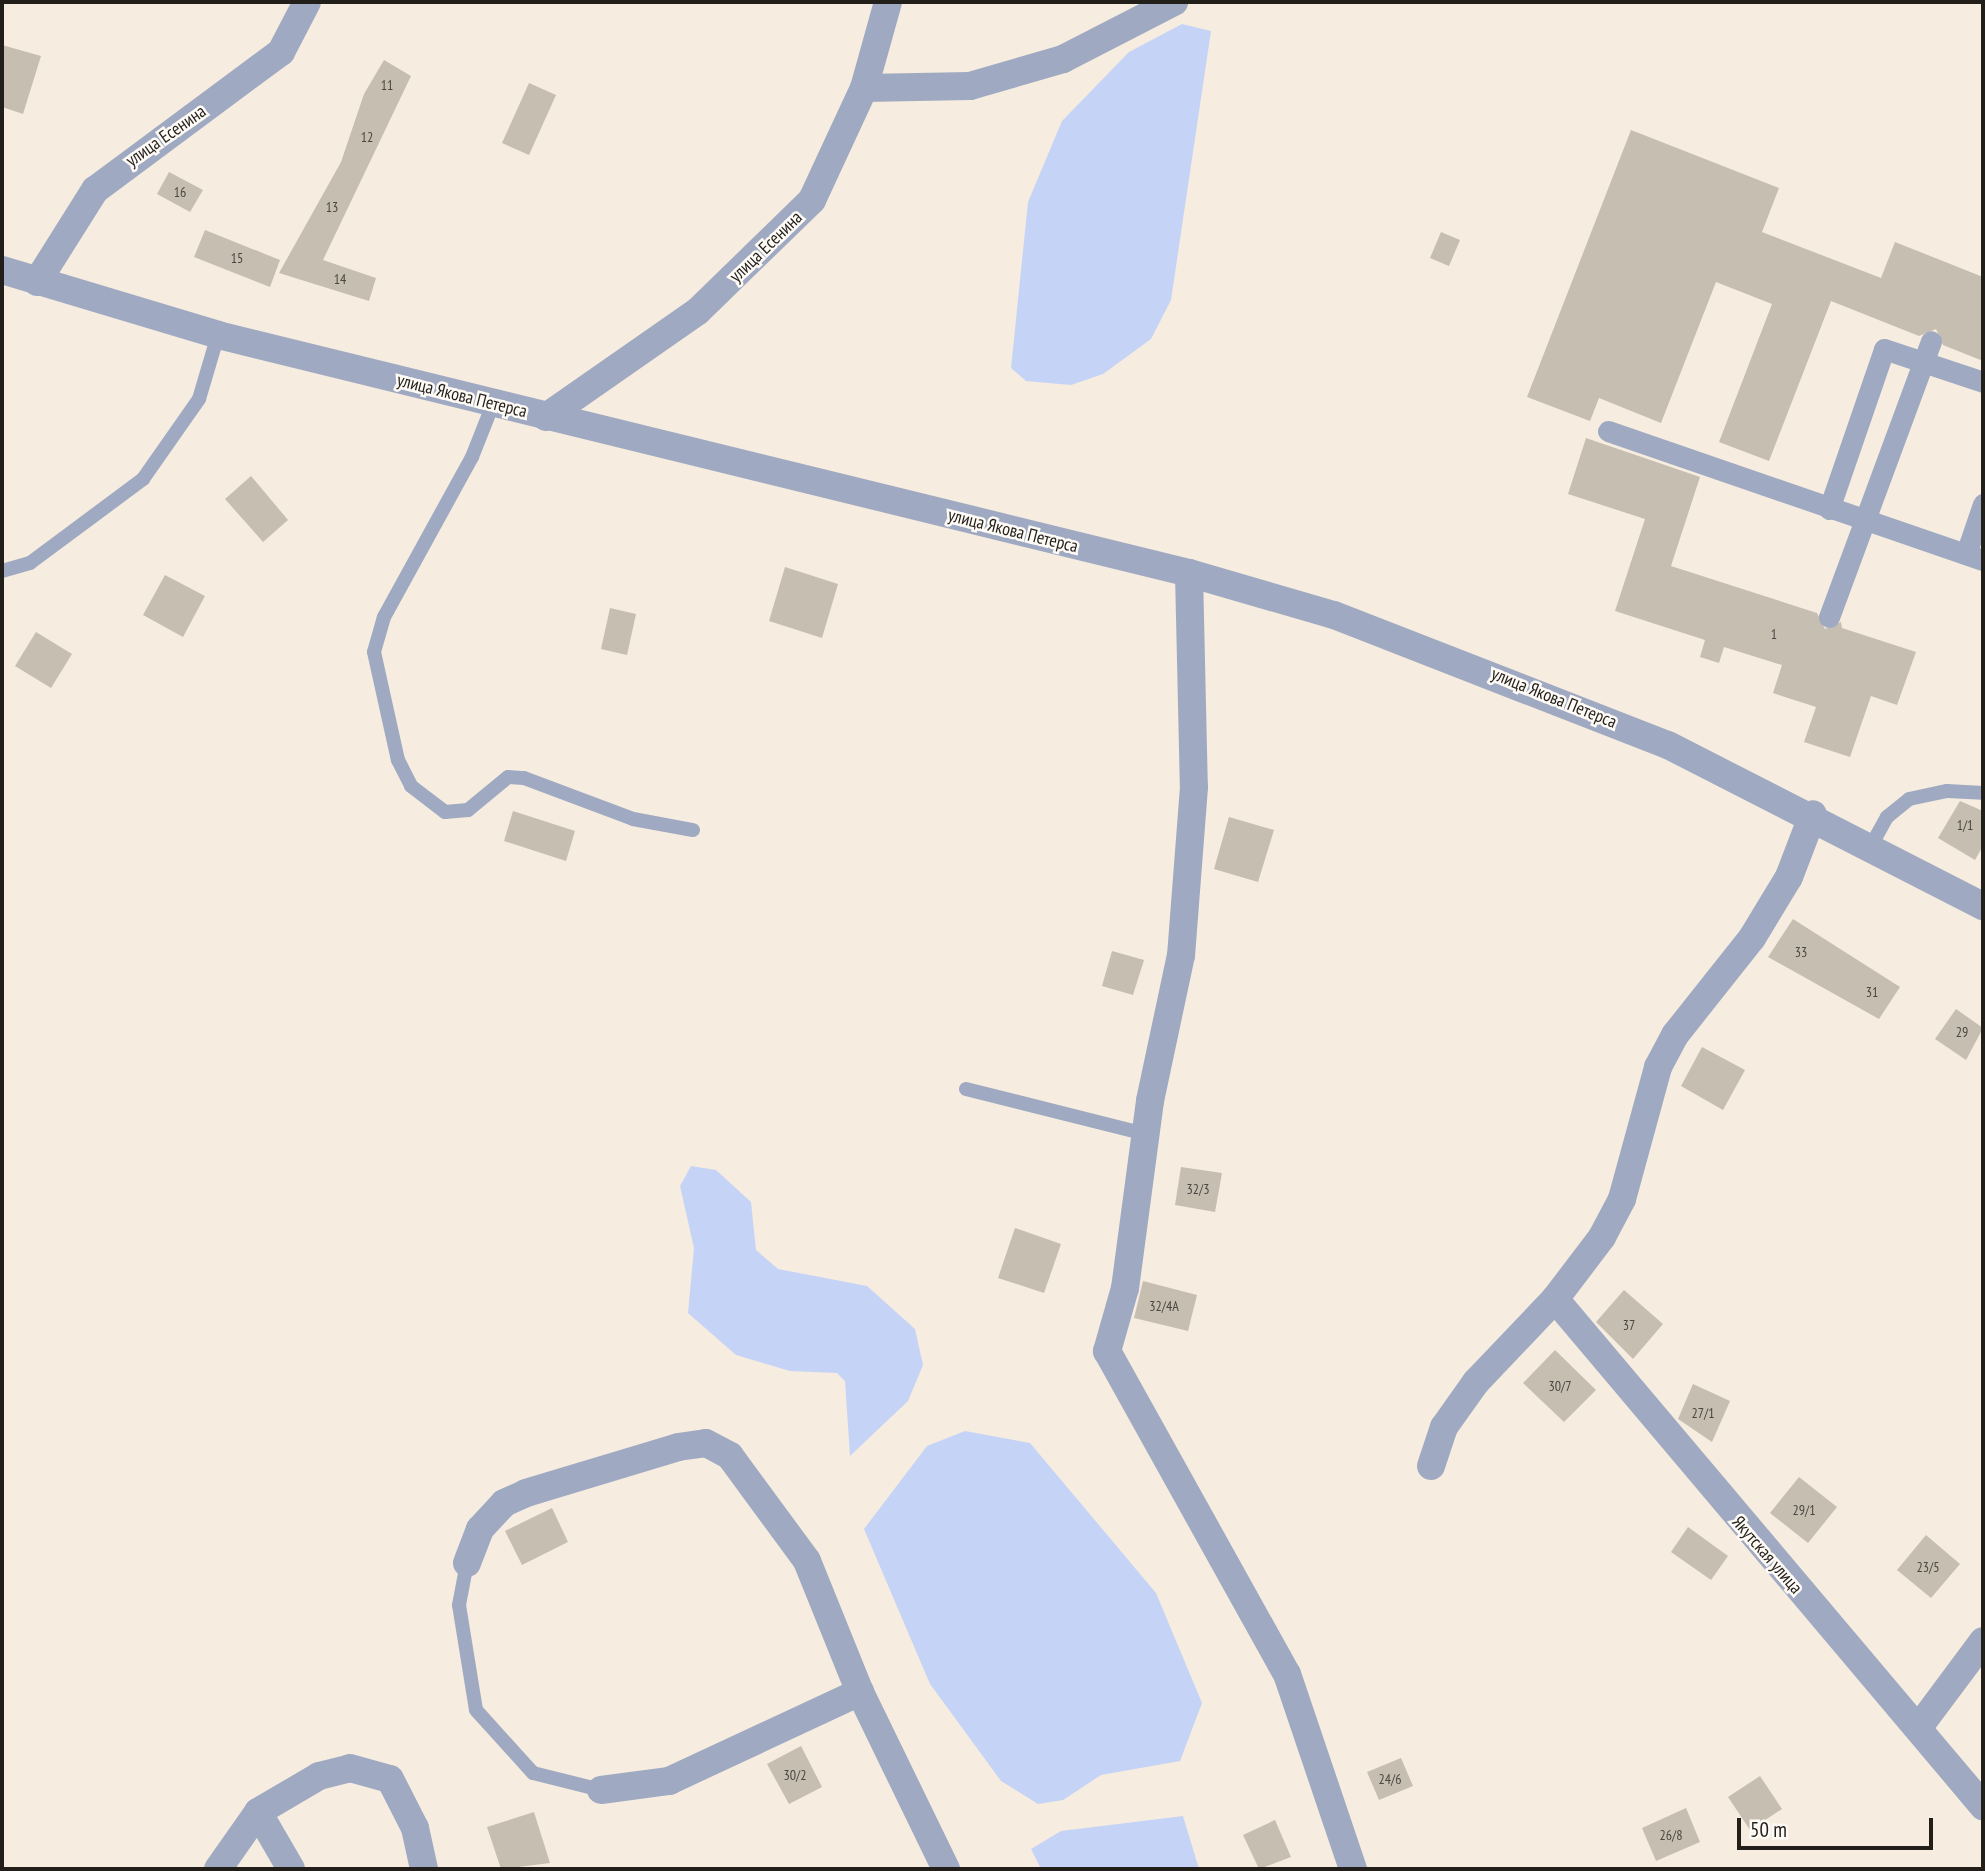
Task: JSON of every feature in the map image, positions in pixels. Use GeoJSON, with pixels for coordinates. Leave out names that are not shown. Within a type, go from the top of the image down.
{"type":"FeatureCollection","features":[{"type":"Feature","properties":{"kind":"street","name":"улица Есенина"},"geometry":{"type":"LineString","coordinates":[[37,282],[95,190],[281,52],[307,2]]}},
{"type":"Feature","properties":{"kind":"street","name":"улица Есенина"},"geometry":{"type":"LineString","coordinates":[[546,417],[698,311],[776,241],[812,200],[864,88],[888,2]]}},
{"type":"Feature","properties":{"kind":"street"},"geometry":{"type":"LineString","coordinates":[[864,88],[970,86],[1063,59],[1174,2]]}},
{"type":"Feature","properties":{"kind":"street","name":"улица Якова Петерса"},"geometry":{"type":"LineString","coordinates":[[2,270],[218,335],[1189,573],[1427,646],[1668,745],[1872,844],[1983,906]]}},
{"type":"Feature","properties":{"kind":"street"},"geometry":{"type":"LineString","coordinates":[[1829,617],[1931,341]]}},
{"type":"Feature","properties":{"kind":"street"},"geometry":{"type":"LineString","coordinates":[[1829,509],[1884,349],[1983,382]]}},
{"type":"Feature","properties":{"kind":"street"},"geometry":{"type":"LineString","coordinates":[[1608,430],[1829,509],[1975,557],[1983,504]]}},
{"type":"Feature","properties":{"kind":"street"},"geometry":{"type":"LineString","coordinates":[[1189,573],[1194,787],[1182,943],[1145,1134],[1125,1288],[1107,1351],[1287,1674],[1353,1869]]}},
{"type":"Feature","properties":{"kind":"street"},"geometry":{"type":"LineString","coordinates":[[1430,1466],[1444,1427],[1476,1382],[1555,1299],[1622,1199],[1658,1066],[1675,1035],[1752,939],[1789,877],[1813,814]]}},
{"type":"Feature","properties":{"kind":"street","name":"Якутская улица"},"geometry":{"type":"LineString","coordinates":[[1555,1299],[1767,1557],[1919,1727],[1983,1805]]}},
{"type":"Feature","properties":{"kind":"street"},"geometry":{"type":"LineString","coordinates":[[467,1563],[480,1529],[504,1503],[706,1443],[730,1456],[807,1561],[860,1692],[946,1869]]}},
{"type":"Feature","properties":{"kind":"street"},"geometry":{"type":"LineString","coordinates":[[1919,1727],[1983,1641]]}},
{"type":"Feature","properties":{"kind":"street"},"geometry":{"type":"LineString","coordinates":[[601,1790],[669,1781],[860,1692]]}},
{"type":"Feature","properties":{"kind":"street"},"geometry":{"type":"LineString","coordinates":[[218,1869],[258,1812],[319,1776],[372,1771],[390,1779],[403,1798],[424,1869]]}},
{"type":"Feature","properties":{"kind":"street"},"geometry":{"type":"LineString","coordinates":[[258,1812],[291,1869]]}},
{"type":"Feature","properties":{"kind":"lane"},"geometry":{"type":"LineString","coordinates":[[2,571],[30,564],[143,480],[199,399],[218,335]]}},
{"type":"Feature","properties":{"kind":"lane"},"geometry":{"type":"LineString","coordinates":[[493,404],[472,457],[384,617],[374,652],[398,760],[411,786],[445,812],[468,810],[508,777],[524,778],[632,819],[692,830]]}},
{"type":"Feature","properties":{"kind":"lane"},"geometry":{"type":"LineString","coordinates":[[1872,844],[1887,817],[1909,799],[1947,791],[1983,793]]}},
{"type":"Feature","properties":{"kind":"lane"},"geometry":{"type":"LineString","coordinates":[[966,1089],[1145,1134]]}},
{"type":"Feature","properties":{"kind":"lane"},"geometry":{"type":"LineString","coordinates":[[467,1563],[459,1605],[477,1710],[533,1773],[601,1790]]}},
{"type":"Feature","properties":{"kind":"water"},"geometry":{"type":"Polygon","coordinates":[[[1182,24],[1211,31],[1171,300],[1151,339],[1103,374],[1071,385],[1026,381],[1011,368],[1028,202],[1062,121],[1129,52],[1182,24]]]}},
{"type":"Feature","properties":{"kind":"water"},"geometry":{"type":"Polygon","coordinates":[[[691,1166],[716,1170],[751,1202],[756,1250],[778,1269],[867,1286],[915,1329],[923,1365],[908,1401],[850,1456],[845,1381],[837,1373],[790,1371],[736,1355],[688,1313],[694,1248],[680,1186],[691,1166]]]}},
{"type":"Feature","properties":{"kind":"water"},"geometry":{"type":"Polygon","coordinates":[[[965,1431],[1030,1443],[1156,1593],[1202,1703],[1180,1761],[1101,1775],[1063,1800],[1038,1804],[1001,1781],[930,1684],[864,1529],[927,1446],[965,1431]]]}},
{"type":"Feature","properties":{"kind":"water"},"geometry":{"type":"Polygon","coordinates":[[[1183,1816],[1199,1869],[1041,1869],[1031,1849],[1061,1831],[1183,1816]]]}},
{"type":"Feature","properties":{"kind":"building"},"geometry":{"type":"Polygon","coordinates":[[[2,45],[41,56],[23,114],[2,107],[2,45]]]}},
{"type":"Feature","properties":{"kind":"building"},"geometry":{"type":"Polygon","coordinates":[[[384,60],[411,76],[323,260],[376,278],[369,301],[279,273],[341,162],[364,94],[384,60]]]}},
{"type":"Feature","properties":{"kind":"building"},"geometry":{"type":"Polygon","coordinates":[[[529,83],[556,95],[529,155],[502,143],[529,83]]]}},
{"type":"Feature","properties":{"kind":"building"},"geometry":{"type":"Polygon","coordinates":[[[1631,130],[1779,188],[1762,232],[1881,278],[1895,242],[1983,277],[1983,361],[1943,345],[1936,329],[1919,336],[1831,301],[1769,461],[1719,442],[1772,304],[1716,282],[1661,423],[1599,398],[1590,421],[1527,397],[1631,130]]]}},
{"type":"Feature","properties":{"kind":"building"},"geometry":{"type":"Polygon","coordinates":[[[169,172],[203,190],[190,212],[157,194],[169,172]]]}},
{"type":"Feature","properties":{"kind":"building"},"geometry":{"type":"Polygon","coordinates":[[[205,230],[280,260],[270,287],[194,257],[205,230]]]}},
{"type":"Feature","properties":{"kind":"building"},"geometry":{"type":"Polygon","coordinates":[[[1441,232],[1460,240],[1449,266],[1430,258],[1441,232]]]}},
{"type":"Feature","properties":{"kind":"building"},"geometry":{"type":"Polygon","coordinates":[[[1586,438],[1700,477],[1671,566],[1817,613],[1825,629],[1841,622],[1842,628],[1916,652],[1897,705],[1871,696],[1850,757],[1804,742],[1816,707],[1773,693],[1782,665],[1724,647],[1719,663],[1700,657],[1705,640],[1615,611],[1645,519],[1568,494],[1586,438]]]}},
{"type":"Feature","properties":{"kind":"building"},"geometry":{"type":"Polygon","coordinates":[[[251,476],[288,520],[263,542],[225,499],[251,476]]]}},
{"type":"Feature","properties":{"kind":"building"},"geometry":{"type":"Polygon","coordinates":[[[785,567],[838,584],[822,638],[769,621],[785,567]]]}},
{"type":"Feature","properties":{"kind":"building"},"geometry":{"type":"Polygon","coordinates":[[[165,575],[205,596],[183,637],[143,615],[165,575]]]}},
{"type":"Feature","properties":{"kind":"building"},"geometry":{"type":"Polygon","coordinates":[[[610,608],[636,614],[627,655],[601,649],[610,608]]]}},
{"type":"Feature","properties":{"kind":"building"},"geometry":{"type":"Polygon","coordinates":[[[36,632],[72,654],[51,688],[15,666],[36,632]]]}},
{"type":"Feature","properties":{"kind":"building"},"geometry":{"type":"Polygon","coordinates":[[[1960,801],[1983,811],[1983,846],[1975,860],[1938,838],[1960,801]]]}},
{"type":"Feature","properties":{"kind":"building"},"geometry":{"type":"Polygon","coordinates":[[[513,811],[575,831],[566,861],[504,841],[513,811]]]}},
{"type":"Feature","properties":{"kind":"building"},"geometry":{"type":"Polygon","coordinates":[[[1229,817],[1274,830],[1258,882],[1214,869],[1229,817]]]}},
{"type":"Feature","properties":{"kind":"building"},"geometry":{"type":"Polygon","coordinates":[[[1793,919],[1900,987],[1879,1019],[1768,957],[1793,919]]]}},
{"type":"Feature","properties":{"kind":"building"},"geometry":{"type":"Polygon","coordinates":[[[1112,951],[1144,960],[1133,995],[1102,986],[1112,951]]]}},
{"type":"Feature","properties":{"kind":"building"},"geometry":{"type":"Polygon","coordinates":[[[1956,1009],[1983,1028],[1966,1060],[1935,1039],[1956,1009]]]}},
{"type":"Feature","properties":{"kind":"building"},"geometry":{"type":"Polygon","coordinates":[[[1702,1047],[1745,1070],[1723,1110],[1681,1086],[1702,1047]]]}},
{"type":"Feature","properties":{"kind":"building"},"geometry":{"type":"Polygon","coordinates":[[[1181,1167],[1222,1173],[1215,1212],[1175,1205],[1181,1167]]]}},
{"type":"Feature","properties":{"kind":"building"},"geometry":{"type":"Polygon","coordinates":[[[1015,1228],[1061,1244],[1044,1293],[998,1278],[1015,1228]]]}},
{"type":"Feature","properties":{"kind":"building"},"geometry":{"type":"Polygon","coordinates":[[[1143,1281],[1197,1295],[1188,1331],[1134,1318],[1143,1281]]]}},
{"type":"Feature","properties":{"kind":"building"},"geometry":{"type":"Polygon","coordinates":[[[1624,1290],[1663,1324],[1633,1359],[1596,1322],[1624,1290]]]}},
{"type":"Feature","properties":{"kind":"building"},"geometry":{"type":"Polygon","coordinates":[[[1555,1350],[1596,1390],[1564,1422],[1523,1383],[1555,1350]]]}},
{"type":"Feature","properties":{"kind":"building"},"geometry":{"type":"Polygon","coordinates":[[[1693,1384],[1730,1401],[1712,1442],[1678,1419],[1693,1384]]]}},
{"type":"Feature","properties":{"kind":"building"},"geometry":{"type":"Polygon","coordinates":[[[1799,1477],[1837,1507],[1808,1543],[1770,1513],[1799,1477]]]}},
{"type":"Feature","properties":{"kind":"building"},"geometry":{"type":"Polygon","coordinates":[[[552,1508],[568,1542],[522,1565],[505,1531],[552,1508]]]}},
{"type":"Feature","properties":{"kind":"building"},"geometry":{"type":"Polygon","coordinates":[[[1688,1527],[1728,1556],[1711,1580],[1671,1552],[1688,1527]]]}},
{"type":"Feature","properties":{"kind":"building"},"geometry":{"type":"Polygon","coordinates":[[[1926,1535],[1960,1564],[1931,1598],[1897,1570],[1926,1535]]]}},
{"type":"Feature","properties":{"kind":"building"},"geometry":{"type":"Polygon","coordinates":[[[801,1746],[822,1787],[789,1804],[767,1764],[801,1746]]]}},
{"type":"Feature","properties":{"kind":"building"},"geometry":{"type":"Polygon","coordinates":[[[1401,1758],[1413,1786],[1379,1800],[1367,1772],[1401,1758]]]}},
{"type":"Feature","properties":{"kind":"building"},"geometry":{"type":"Polygon","coordinates":[[[1760,1776],[1782,1809],[1750,1830],[1728,1797],[1760,1776]]]}},
{"type":"Feature","properties":{"kind":"building"},"geometry":{"type":"Polygon","coordinates":[[[1686,1808],[1700,1842],[1656,1861],[1642,1828],[1686,1808]]]}},
{"type":"Feature","properties":{"kind":"building"},"geometry":{"type":"Polygon","coordinates":[[[534,1812],[550,1863],[501,1869],[487,1827],[534,1812]]]}},
{"type":"Feature","properties":{"kind":"building"},"geometry":{"type":"Polygon","coordinates":[[[1275,1820],[1291,1857],[1259,1869],[1243,1835],[1275,1820]]]}}]}
